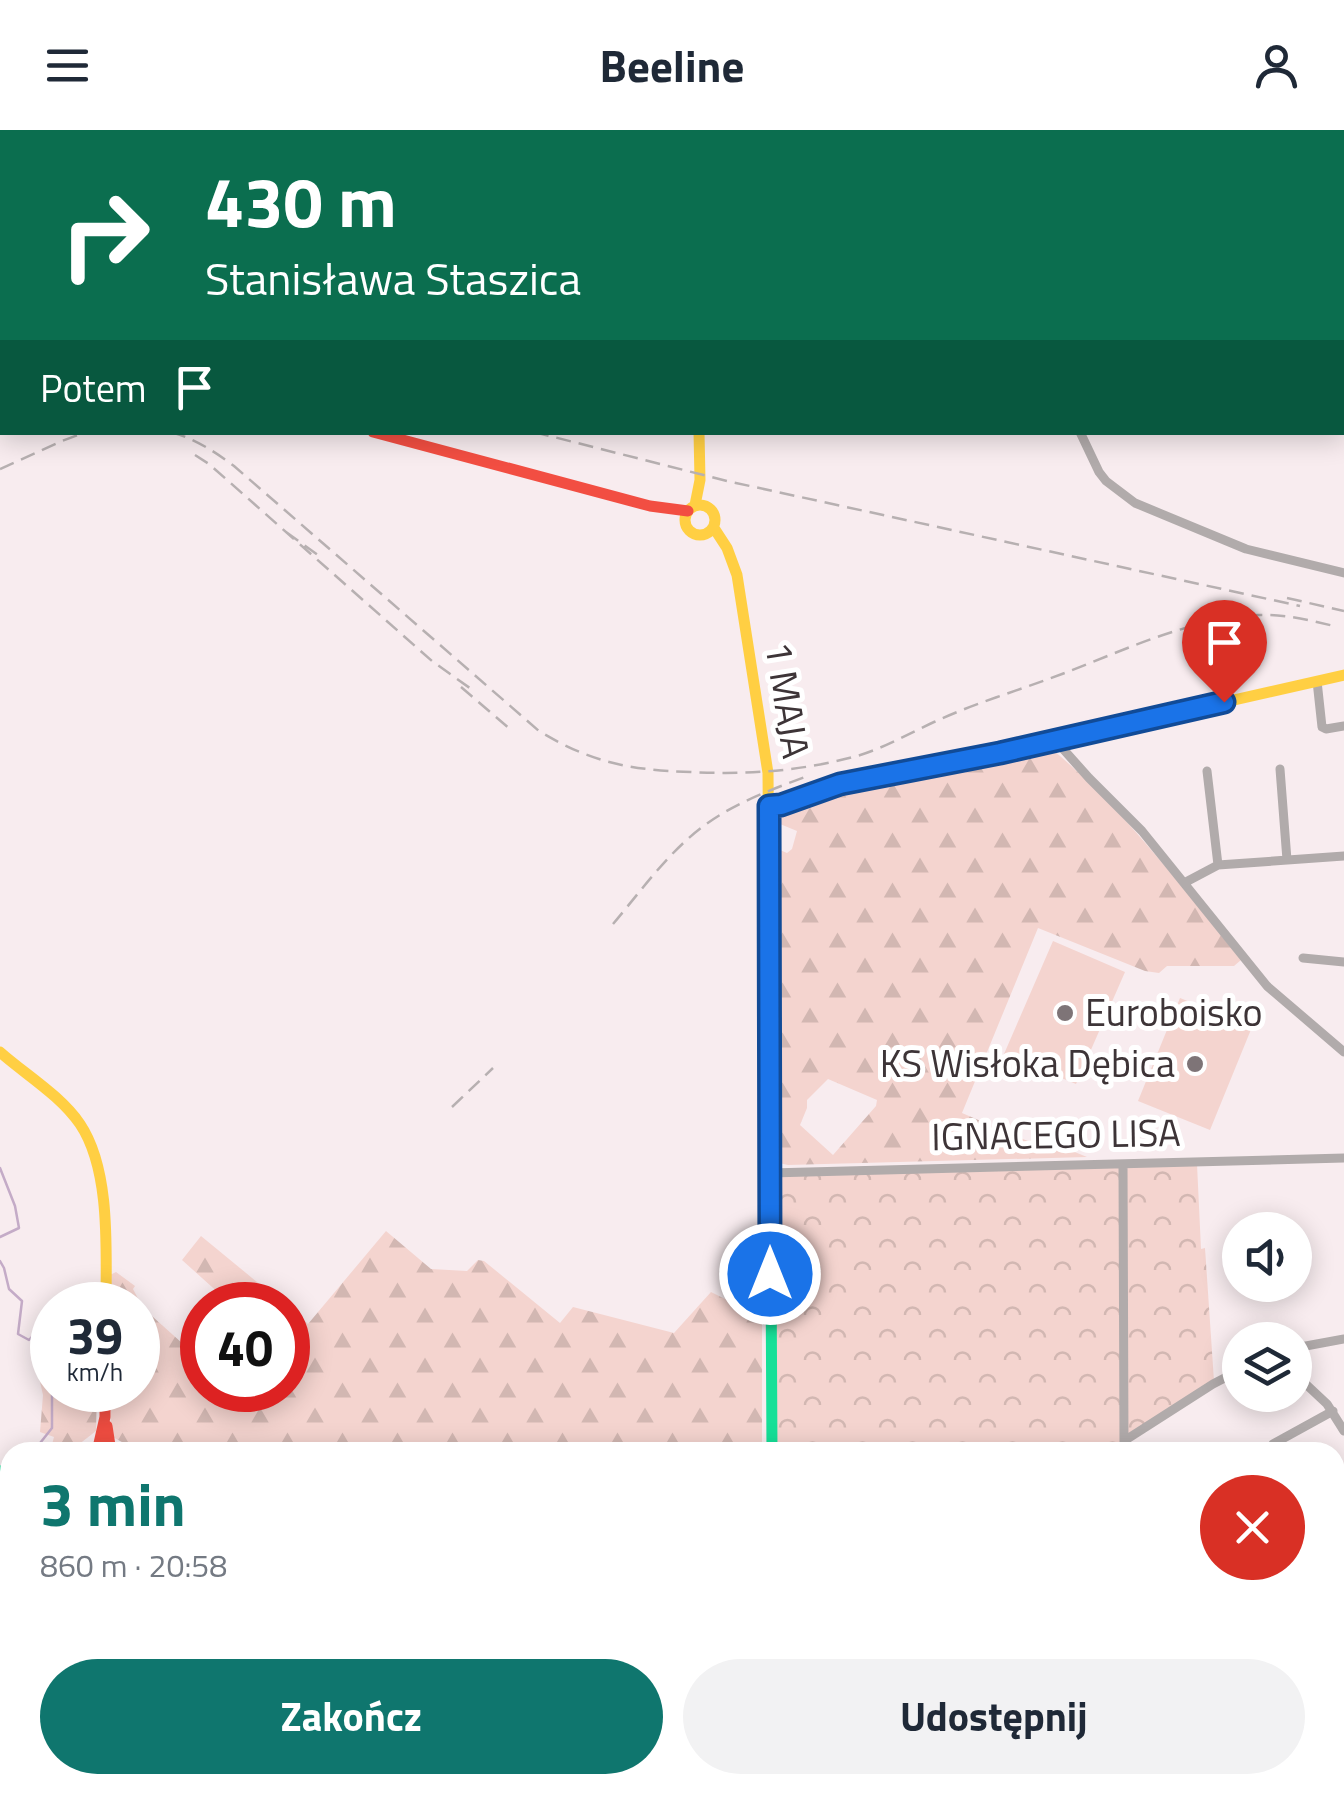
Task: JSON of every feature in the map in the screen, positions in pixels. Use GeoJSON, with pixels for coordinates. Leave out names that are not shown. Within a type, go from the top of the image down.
{"type":"FeatureCollection","features":[{"type":"Feature","properties":{"kind":"street"},"geometry":{"type":"LineString","coordinates":[[384,435],[650,506],[693,511],[712,510],[716,517],[710,531],[692,533],[693,511],[700,480],[699,435]]}},
{"type":"Feature","properties":{"kind":"street"},"geometry":{"type":"LineString","coordinates":[[1081,435],[1106,482],[1135,502],[1246,548],[1344,573]]}},
{"type":"Feature","properties":{"kind":"street","name":"1 MAJA"},"geometry":{"type":"LineString","coordinates":[[710,531],[737,575],[765,749],[769,806],[772,1442]]}},
{"type":"Feature","properties":{"kind":"street"},"geometry":{"type":"LineString","coordinates":[[769,806],[840,784],[1060,740],[1344,675]]}},
{"type":"Feature","properties":{"kind":"street"},"geometry":{"type":"LineString","coordinates":[[1317,681],[1322,726],[1344,726]]}},
{"type":"Feature","properties":{"kind":"street"},"geometry":{"type":"LineString","coordinates":[[1060,740],[1064,750],[1142,831],[1267,986],[1344,1052]]}},
{"type":"Feature","properties":{"kind":"street"},"geometry":{"type":"LineString","coordinates":[[1280,769],[1287,860]]}},
{"type":"Feature","properties":{"kind":"street"},"geometry":{"type":"LineString","coordinates":[[1207,771],[1218,865]]}},
{"type":"Feature","properties":{"kind":"street"},"geometry":{"type":"LineString","coordinates":[[1184,882],[1218,865],[1344,856]]}},
{"type":"Feature","properties":{"kind":"street"},"geometry":{"type":"LineString","coordinates":[[1303,958],[1344,962]]}},
{"type":"Feature","properties":{"kind":"street"},"geometry":{"type":"LineString","coordinates":[[0,1052],[66,1108],[92,1144],[106,1248],[106,1282]]}},
{"type":"Feature","properties":{"kind":"street","name":"IGNACEGO LISA"},"geometry":{"type":"LineString","coordinates":[[770,1173],[1344,1158]]}},
{"type":"Feature","properties":{"kind":"street"},"geometry":{"type":"LineString","coordinates":[[1123,1164],[1124,1442]]}},
{"type":"Feature","properties":{"kind":"street"},"geometry":{"type":"LineString","coordinates":[[1312,1345],[1344,1339]]}},
{"type":"Feature","properties":{"kind":"street"},"geometry":{"type":"LineString","coordinates":[[1128,1442],[1222,1379]]}},
{"type":"Feature","properties":{"kind":"street"},"geometry":{"type":"LineString","coordinates":[[1312,1391],[1333,1411],[1344,1430]]}},
{"type":"Feature","properties":{"kind":"street"},"geometry":{"type":"LineString","coordinates":[[1277,1442],[1333,1411]]}},
{"type":"Feature","properties":{"kind":"street"},"geometry":{"type":"LineString","coordinates":[[105,1412],[110,1442]]}},
{"type":"Feature","properties":{"kind":"street"},"geometry":{"type":"LineString","coordinates":[[99,1442],[105,1417]]}},
{"type":"Feature","properties":{"kind":"green space"},"geometry":{"type":"Polygon","coordinates":[[[1052,749],[1128,823],[1241,960],[1234,966],[1167,966],[1159,973],[1145,971],[1038,928],[962,1113],[1030,1142],[1033,1135],[1087,1157],[788,1165],[774,1162],[773,861],[780,850],[787,853],[792,849],[797,831],[780,824],[775,816],[851,788],[1052,749]],[[828,1079],[807,1100],[800,1125],[833,1155],[877,1100],[828,1079]]]}},
{"type":"Feature","properties":{"kind":"green space","name":"Euroboisko"},"geometry":{"type":"Polygon","coordinates":[[[1053,941],[1125,972],[1076,1084],[1004,1054],[1053,941]]]}},
{"type":"Feature","properties":{"kind":"green space","name":"KS Wisłoka Dębica"},"geometry":{"type":"Polygon","coordinates":[[[1180,998],[1252,1027],[1210,1130],[1138,1101],[1180,998]]]}},
{"type":"Feature","properties":{"kind":"green space"},"geometry":{"type":"Polygon","coordinates":[[[1197,1164],[1214,1381],[1122,1442],[776,1442],[775,1176],[1197,1164]]]}},
{"type":"Feature","properties":{"kind":"green space"},"geometry":{"type":"Polygon","coordinates":[[[386,1231],[431,1269],[467,1271],[478,1260],[484,1261],[560,1323],[573,1307],[674,1333],[711,1292],[757,1315],[762,1310],[762,1442],[122,1442],[111,1436],[110,1412],[160,1412],[160,1323],[180,1341],[180,1412],[310,1412],[310,1322],[386,1231]]]}},
{"type":"Feature","properties":{"kind":"green space"},"geometry":{"type":"Polygon","coordinates":[[[201,1236],[257,1282],[206,1282],[182,1260],[201,1236]]]}},
{"type":"Feature","properties":{"kind":"green space"},"geometry":{"type":"Polygon","coordinates":[[[116,1272],[130,1282],[110,1282],[110,1275],[116,1272]]]}},
{"type":"Feature","properties":{"kind":"green space"},"geometry":{"type":"Polygon","coordinates":[[[42,1412],[96,1412],[96,1431],[82,1442],[53,1442],[54,1437],[40,1432],[42,1412]]]}},
{"type":"Feature","properties":{"kind":"waterway"},"geometry":{"type":"LineString","coordinates":[[0,1168],[19,1228],[0,1237]]}},
{"type":"Feature","properties":{"kind":"waterway"},"geometry":{"type":"LineString","coordinates":[[0,1261],[9,1289],[22,1301],[18,1334],[29,1340],[40,1328],[50,1335],[44,1372],[52,1387],[52,1428],[41,1442]]}},
{"type":"Feature","properties":{"kind":"railway"},"geometry":{"type":"LineString","coordinates":[[0,469],[78,435]]}},
{"type":"Feature","properties":{"kind":"railway"},"geometry":{"type":"LineString","coordinates":[[180,435],[234,466],[539,731],[594,758],[630,767],[733,773],[836,761],[867,753],[965,709],[1208,622],[1259,615],[1288,616],[1334,626]]}},
{"type":"Feature","properties":{"kind":"railway"},"geometry":{"type":"LineString","coordinates":[[546,435],[727,481],[1300,606]]}},
{"type":"Feature","properties":{"kind":"railway"},"geometry":{"type":"LineString","coordinates":[[195,455],[432,661],[474,691]]}},
{"type":"Feature","properties":{"kind":"railway"},"geometry":{"type":"LineString","coordinates":[[286,532],[318,555]]}},
{"type":"Feature","properties":{"kind":"railway"},"geometry":{"type":"LineString","coordinates":[[1287,598],[1344,611]]}},
{"type":"Feature","properties":{"kind":"railway"},"geometry":{"type":"LineString","coordinates":[[461,687],[510,729]]}},
{"type":"Feature","properties":{"kind":"railway"},"geometry":{"type":"LineString","coordinates":[[613,924],[667,859],[705,825],[741,804],[805,777]]}},
{"type":"Feature","properties":{"kind":"railway"},"geometry":{"type":"LineString","coordinates":[[452,1107],[493,1068]]}},
{"type":"Feature","properties":{"kind":"traffic: fast"},"geometry":{"type":"LineString","coordinates":[[769,901],[772,1442]]}},
{"type":"Feature","properties":{"kind":"traffic: slow"},"geometry":{"type":"LineString","coordinates":[[695,505],[700,480],[699,435]]}},
{"type":"Feature","properties":{"kind":"traffic: slow"},"geometry":{"type":"LineString","coordinates":[[700,505],[711,509],[715,520],[711,531],[700,535],[689,531],[685,520],[689,509],[700,505]]}},
{"type":"Feature","properties":{"kind":"traffic: slow"},"geometry":{"type":"LineString","coordinates":[[714,528],[737,575],[768,773],[769,901]]}},
{"type":"Feature","properties":{"kind":"traffic: slow"},"geometry":{"type":"LineString","coordinates":[[769,806],[840,785],[1344,675]]}},
{"type":"Feature","properties":{"kind":"traffic: slow"},"geometry":{"type":"LineString","coordinates":[[0,1052],[63,1104],[90,1143],[105,1212],[106,1282]]}},
{"type":"Feature","properties":{"kind":"traffic: jam"},"geometry":{"type":"LineString","coordinates":[[384,435],[650,506],[688,511]]}},
{"type":"Feature","properties":{"kind":"traffic: jam"},"geometry":{"type":"LineString","coordinates":[[99,1442],[105,1412]]}},
{"type":"Feature","properties":{"kind":"traffic: jam"},"geometry":{"type":"LineString","coordinates":[[107,1426],[109,1442]]}},
{"type":"Feature","properties":{"kind":"place","name":"Euroboisko"},"geometry":{"type":"Point","coordinates":[1065,1013]}},
{"type":"Feature","properties":{"kind":"place","name":"KS Wisłoka Dębica"},"geometry":{"type":"Point","coordinates":[1195,1064]}},
{"type":"Feature","properties":{"kind":"route"},"geometry":{"type":"LineString","coordinates":[[770,1274],[769,806],[840,784],[1000,753],[1224,702]]}}]}
